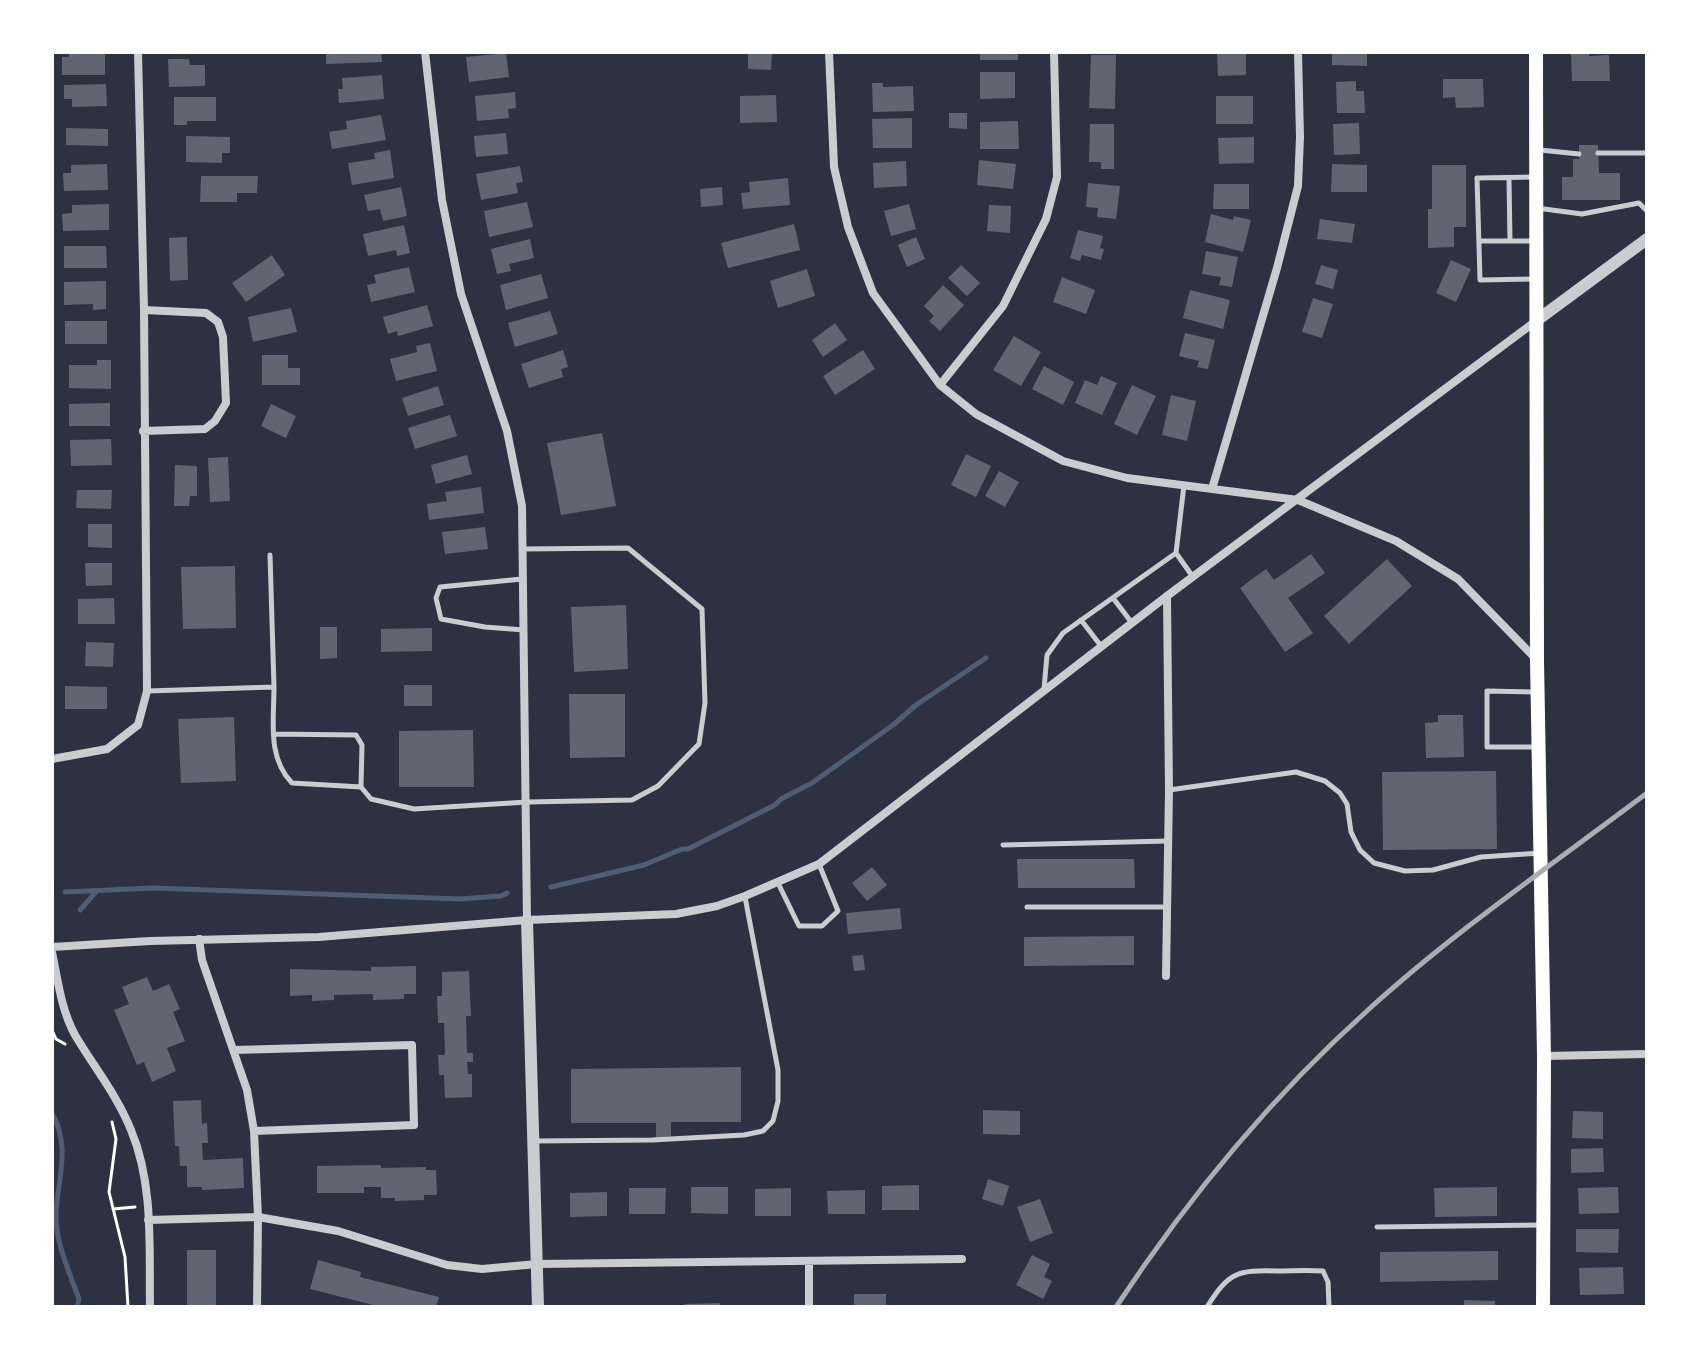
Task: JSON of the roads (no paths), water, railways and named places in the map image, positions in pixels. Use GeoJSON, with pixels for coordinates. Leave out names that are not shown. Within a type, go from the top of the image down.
{"type":"FeatureCollection","features":[{"type":"Feature","properties":{"kind":"main road"},"geometry":{"type":"LineString","coordinates":[[1536,52],[1543,1307]]}},
{"type":"Feature","properties":{"kind":"street"},"geometry":{"type":"LineString","coordinates":[[52,759],[107,749],[138,725],[147,691],[138,52]]}},
{"type":"Feature","properties":{"kind":"street"},"geometry":{"type":"LineString","coordinates":[[425,52],[445,213],[461,294],[507,431],[522,506],[527,920],[538,1307]]}},
{"type":"Feature","properties":{"kind":"street"},"geometry":{"type":"LineString","coordinates":[[829,52],[834,167],[848,227],[873,293],[940,385],[976,414],[1063,461],[1127,478],[1298,500],[1396,541],[1458,579],[1537,660]]}},
{"type":"Feature","properties":{"kind":"street"},"geometry":{"type":"LineString","coordinates":[[940,385],[1003,306],[1046,219],[1057,177],[1054,52]]}},
{"type":"Feature","properties":{"kind":"street"},"geometry":{"type":"LineString","coordinates":[[1212,489],[1298,186],[1298,52]]}},
{"type":"Feature","properties":{"kind":"street"},"geometry":{"type":"LineString","coordinates":[[150,1307],[147,1206],[144,1177],[132,1131],[114,1094],[68,1019],[52,950],[199,939],[319,937],[527,920],[676,914],[717,906],[778,883],[819,864],[1167,596],[1647,239]]}},
{"type":"Feature","properties":{"kind":"street"},"geometry":{"type":"LineString","coordinates":[[143,431],[205,429],[215,421],[226,403],[223,337],[218,322],[206,313],[144,310]]}},
{"type":"Feature","properties":{"kind":"street"},"geometry":{"type":"LineString","coordinates":[[1166,976],[1169,790],[1167,596]]}},
{"type":"Feature","properties":{"kind":"street"},"geometry":{"type":"LineString","coordinates":[[199,939],[202,960],[247,1090],[254,1131],[258,1217],[257,1307]]}},
{"type":"Feature","properties":{"kind":"street"},"geometry":{"type":"LineString","coordinates":[[235,1050],[412,1045],[414,1125],[254,1131]]}},
{"type":"Feature","properties":{"kind":"street"},"geometry":{"type":"LineString","coordinates":[[1544,1056],[1647,1054]]}},
{"type":"Feature","properties":{"kind":"street"},"geometry":{"type":"LineString","coordinates":[[148,1220],[258,1217],[338,1231],[447,1265],[482,1269],[537,1264],[962,1259]]}},
{"type":"Feature","properties":{"kind":"street"},"geometry":{"type":"LineString","coordinates":[[809,1261],[809,1307]]}},
{"type":"Feature","properties":{"kind":"lane"},"geometry":{"type":"LineString","coordinates":[[1537,149],[1579,154]]}},
{"type":"Feature","properties":{"kind":"lane"},"geometry":{"type":"LineString","coordinates":[[1598,153],[1647,153]]}},
{"type":"Feature","properties":{"kind":"lane"},"geometry":{"type":"LineString","coordinates":[[1537,177],[1477,178],[1480,280],[1538,279]]}},
{"type":"Feature","properties":{"kind":"lane"},"geometry":{"type":"LineString","coordinates":[[1509,178],[1510,241]]}},
{"type":"Feature","properties":{"kind":"lane"},"geometry":{"type":"LineString","coordinates":[[1537,208],[1582,214],[1639,203],[1647,211]]}},
{"type":"Feature","properties":{"kind":"lane"},"geometry":{"type":"LineString","coordinates":[[1479,241],[1538,241]]}},
{"type":"Feature","properties":{"kind":"lane"},"geometry":{"type":"LineString","coordinates":[[1184,485],[1176,553],[1193,577]]}},
{"type":"Feature","properties":{"kind":"lane"},"geometry":{"type":"LineString","coordinates":[[274,734],[356,735],[362,745],[361,787],[371,799],[414,809],[632,800],[658,786],[699,744],[705,703],[702,609],[628,548],[523,549]]}},
{"type":"Feature","properties":{"kind":"lane"},"geometry":{"type":"LineString","coordinates":[[1044,690],[1047,655],[1063,633],[1176,553]]}},
{"type":"Feature","properties":{"kind":"lane"},"geometry":{"type":"LineString","coordinates":[[270,555],[273,751],[281,772],[292,783],[361,787]]}},
{"type":"Feature","properties":{"kind":"lane"},"geometry":{"type":"LineString","coordinates":[[523,579],[440,587],[436,598],[441,619],[524,630]]}},
{"type":"Feature","properties":{"kind":"lane"},"geometry":{"type":"LineString","coordinates":[[1113,597],[1132,623]]}},
{"type":"Feature","properties":{"kind":"lane"},"geometry":{"type":"LineString","coordinates":[[1081,620],[1101,646]]}},
{"type":"Feature","properties":{"kind":"lane"},"geometry":{"type":"LineString","coordinates":[[147,691],[274,687]]}},
{"type":"Feature","properties":{"kind":"lane"},"geometry":{"type":"LineString","coordinates":[[1538,692],[1487,691],[1487,747],[1539,747]]}},
{"type":"Feature","properties":{"kind":"lane"},"geometry":{"type":"LineString","coordinates":[[1169,790],[1296,772],[1325,781],[1340,793],[1347,804],[1351,832],[1360,850],[1374,863],[1405,871],[1433,870],[1481,857],[1541,852]]}},
{"type":"Feature","properties":{"kind":"lane"},"geometry":{"type":"LineString","coordinates":[[1003,845],[1168,841]]}},
{"type":"Feature","properties":{"kind":"lane"},"geometry":{"type":"LineString","coordinates":[[778,883],[799,926],[822,926],[838,911],[819,864]]}},
{"type":"Feature","properties":{"kind":"lane"},"geometry":{"type":"LineString","coordinates":[[534,1141],[744,1135],[763,1131],[773,1121],[778,1101],[778,1070],[745,896]]}},
{"type":"Feature","properties":{"kind":"lane"},"geometry":{"type":"LineString","coordinates":[[1027,907],[1167,907]]}},
{"type":"Feature","properties":{"kind":"lane"},"geometry":{"type":"LineString","coordinates":[[1377,1227],[1543,1225]]}},
{"type":"Feature","properties":{"kind":"lane"},"geometry":{"type":"LineString","coordinates":[[1207,1307],[1217,1291],[1234,1275],[1250,1270],[1306,1269],[1323,1271],[1328,1282],[1329,1307]]}},
{"type":"Feature","properties":{"kind":"waterway"},"geometry":{"type":"LineString","coordinates":[[551,887],[644,865],[688,849],[775,805],[812,783],[916,705],[986,658]]}},
{"type":"Feature","properties":{"kind":"waterway"},"geometry":{"type":"LineString","coordinates":[[65,892],[153,888],[460,899],[507,893]]}},
{"type":"Feature","properties":{"kind":"waterway"},"geometry":{"type":"LineString","coordinates":[[80,910],[96,892]]}},
{"type":"Feature","properties":{"kind":"waterway"},"geometry":{"type":"LineString","coordinates":[[52,1113],[58,1126],[62,1150],[56,1224],[63,1256],[79,1299],[77,1307]]}},
{"type":"Feature","properties":{"kind":"railway"},"geometry":{"type":"LineString","coordinates":[[1116,1307],[1172,1227],[1233,1150],[1332,1043],[1435,953],[1647,793]]}}]}
